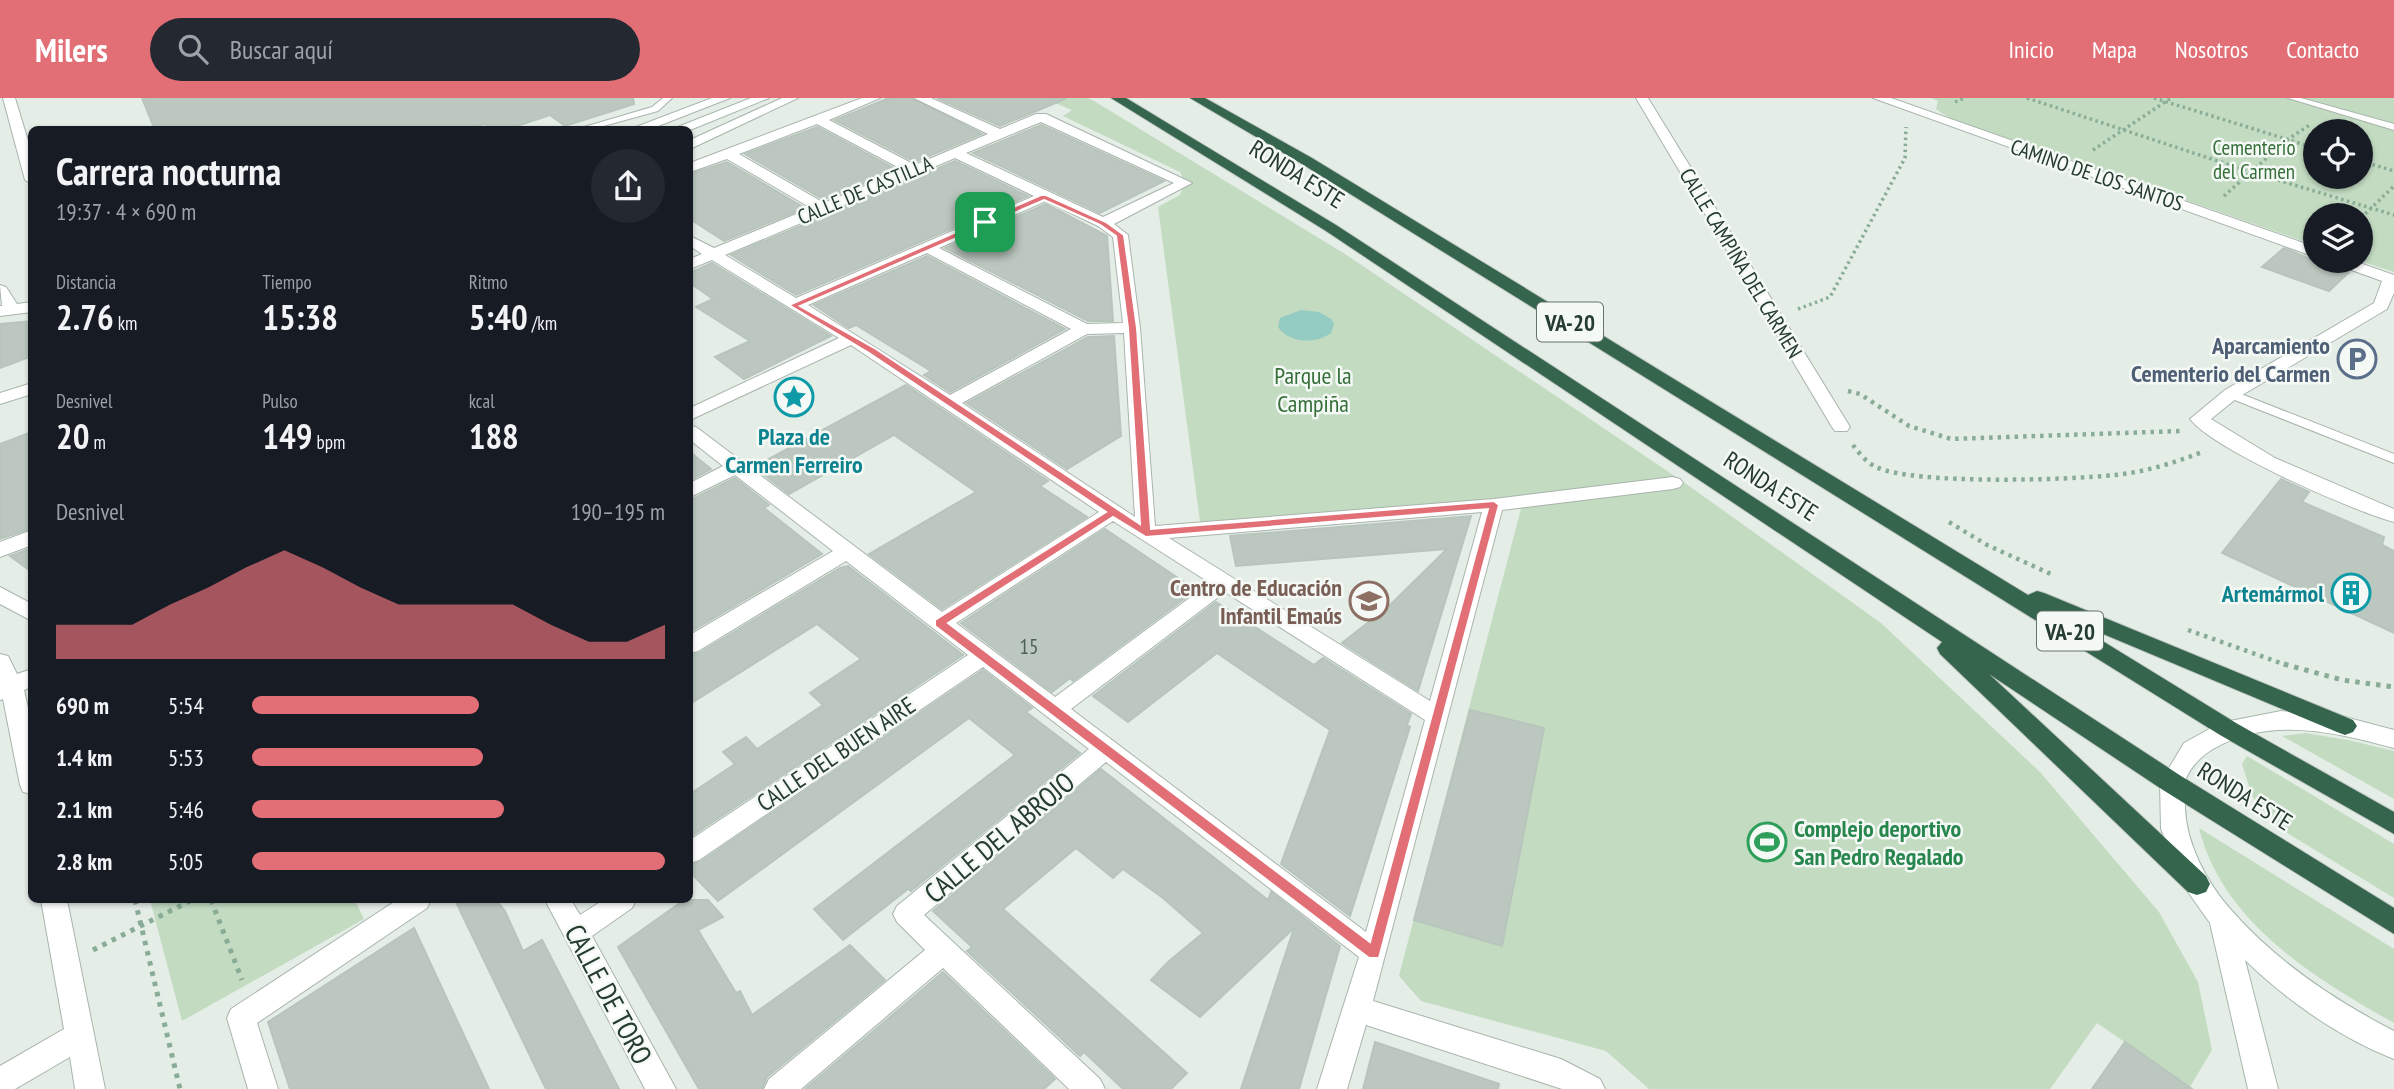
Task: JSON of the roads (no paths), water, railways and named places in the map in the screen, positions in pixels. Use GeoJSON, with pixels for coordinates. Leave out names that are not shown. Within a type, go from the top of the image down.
{"type":"FeatureCollection","features":[{"type":"Feature","properties":{"kind":"highway","name":"RONDA ESTE"},"geometry":{"type":"LineString","coordinates":[[1117,98],[1331,228],[2172,783],[2394,922]]}},
{"type":"Feature","properties":{"kind":"highway","name":"RONDA ESTE"},"geometry":{"type":"LineString","coordinates":[[1196,98],[1307,161],[1984,576],[2228,729],[2394,824]]}},
{"type":"Feature","properties":{"kind":"highway"},"geometry":{"type":"LineString","coordinates":[[1984,576],[2345,726]]}},
{"type":"Feature","properties":{"kind":"highway"},"geometry":{"type":"LineString","coordinates":[[1908,610],[2197,884]]}},
{"type":"Feature","properties":{"kind":"street"},"geometry":{"type":"LineString","coordinates":[[9,98],[28,166]]}},
{"type":"Feature","properties":{"kind":"street"},"geometry":{"type":"LineString","coordinates":[[646,126],[724,98]]}},
{"type":"Feature","properties":{"kind":"street"},"geometry":{"type":"LineString","coordinates":[[687,126],[764,98]]}},
{"type":"Feature","properties":{"kind":"street"},"geometry":{"type":"LineString","coordinates":[[693,144],[792,98]]}},
{"type":"Feature","properties":{"kind":"street"},"geometry":{"type":"LineString","coordinates":[[693,166],[874,98]]}},
{"type":"Feature","properties":{"kind":"street"},"geometry":{"type":"LineString","coordinates":[[920,98],[999,134]]}},
{"type":"Feature","properties":{"kind":"street","name":"CALLE CAMPIÑA DEL CARMEN"},"geometry":{"type":"LineString","coordinates":[[1642,98],[1841,427]]}},
{"type":"Feature","properties":{"kind":"street","name":"CAMINO DE LOS SANTOS"},"geometry":{"type":"LineString","coordinates":[[1879,98],[1910,103],[2303,248]]}},
{"type":"Feature","properties":{"kind":"street","name":"CALLE DE CASTILLA"},"geometry":{"type":"LineString","coordinates":[[693,263],[1041,117],[1185,183],[1103,223]]}},
{"type":"Feature","properties":{"kind":"street"},"geometry":{"type":"LineString","coordinates":[[817,120],[914,170]]}},
{"type":"Feature","properties":{"kind":"street"},"geometry":{"type":"LineString","coordinates":[[955,153],[1103,223],[1120,235],[1132,328],[1146,533]]}},
{"type":"Feature","properties":{"kind":"street"},"geometry":{"type":"LineString","coordinates":[[727,154],[822,208]]}},
{"type":"Feature","properties":{"kind":"street"},"geometry":{"type":"LineString","coordinates":[[793,305],[1044,197]]}},
{"type":"Feature","properties":{"kind":"street"},"geometry":{"type":"LineString","coordinates":[[693,242],[872,351],[1112,512],[1437,716]]}},
{"type":"Feature","properties":{"kind":"street"},"geometry":{"type":"LineString","coordinates":[[926,247],[1084,329]]}},
{"type":"Feature","properties":{"kind":"street"},"geometry":{"type":"LineString","coordinates":[[2373,272],[2392,279],[2381,306],[2231,394],[2199,419],[2220,436],[2261,459],[2394,516]]}},
{"type":"Feature","properties":{"kind":"street"},"geometry":{"type":"LineString","coordinates":[[0,290],[6,310]]}},
{"type":"Feature","properties":{"kind":"street"},"geometry":{"type":"LineString","coordinates":[[6,310],[28,297]]}},
{"type":"Feature","properties":{"kind":"street"},"geometry":{"type":"LineString","coordinates":[[6,310],[28,307]]}},
{"type":"Feature","properties":{"kind":"street"},"geometry":{"type":"LineString","coordinates":[[948,402],[1084,329],[1132,328]]}},
{"type":"Feature","properties":{"kind":"street"},"geometry":{"type":"LineString","coordinates":[[693,414],[850,339]]}},
{"type":"Feature","properties":{"kind":"street"},"geometry":{"type":"LineString","coordinates":[[0,399],[28,389]]}},
{"type":"Feature","properties":{"kind":"street"},"geometry":{"type":"LineString","coordinates":[[693,433],[1374,953]]}},
{"type":"Feature","properties":{"kind":"street"},"geometry":{"type":"LineString","coordinates":[[693,490],[736,467]]}},
{"type":"Feature","properties":{"kind":"street"},"geometry":{"type":"LineString","coordinates":[[1146,533],[1494,505],[1673,483]]}},
{"type":"Feature","properties":{"kind":"street"},"geometry":{"type":"LineString","coordinates":[[1332,1089],[1374,953],[1494,505]]}},
{"type":"Feature","properties":{"kind":"street"},"geometry":{"type":"LineString","coordinates":[[940,623],[1112,512]]}},
{"type":"Feature","properties":{"kind":"street"},"geometry":{"type":"LineString","coordinates":[[0,550],[28,539]]}},
{"type":"Feature","properties":{"kind":"street"},"geometry":{"type":"LineString","coordinates":[[693,643],[846,552]]}},
{"type":"Feature","properties":{"kind":"street"},"geometry":{"type":"LineString","coordinates":[[1054,710],[1224,582]]}},
{"type":"Feature","properties":{"kind":"street"},"geometry":{"type":"LineString","coordinates":[[0,594],[28,612]]}},
{"type":"Feature","properties":{"kind":"street","name":"CALLE DEL BUEN AIRE"},"geometry":{"type":"LineString","coordinates":[[693,851],[983,656]]}},
{"type":"Feature","properties":{"kind":"street"},"geometry":{"type":"LineString","coordinates":[[0,663],[15,685],[28,761]]}},
{"type":"Feature","properties":{"kind":"street"},"geometry":{"type":"LineString","coordinates":[[2394,739],[2345,726],[2281,720],[2228,729],[2192,750],[2172,783],[2174,829],[2197,884],[2222,919],[2275,971],[2343,1020],[2394,1046]]}},
{"type":"Feature","properties":{"kind":"street","name":"CALLE DEL ABROJO"},"geometry":{"type":"LineString","coordinates":[[944,951],[906,914],[1105,749]]}},
{"type":"Feature","properties":{"kind":"street"},"geometry":{"type":"LineString","coordinates":[[55,903],[90,1089]]}},
{"type":"Feature","properties":{"kind":"street"},"geometry":{"type":"LineString","coordinates":[[263,1089],[246,1015],[414,903]]}},
{"type":"Feature","properties":{"kind":"street","name":"CALLE DE TORO"},"geometry":{"type":"LineString","coordinates":[[560,903],[661,1089]]}},
{"type":"Feature","properties":{"kind":"street"},"geometry":{"type":"LineString","coordinates":[[576,932],[619,903]]}},
{"type":"Feature","properties":{"kind":"street"},"geometry":{"type":"LineString","coordinates":[[2222,919],[2263,1089]]}},
{"type":"Feature","properties":{"kind":"street"},"geometry":{"type":"LineString","coordinates":[[779,1089],[944,951],[1090,1089]]}},
{"type":"Feature","properties":{"kind":"street"},"geometry":{"type":"LineString","coordinates":[[1356,1009],[1561,1073],[1590,1089]]}},
{"type":"Feature","properties":{"kind":"street"},"geometry":{"type":"LineString","coordinates":[[0,1082],[79,1035]]}},
{"type":"Feature","properties":{"kind":"lane"},"geometry":{"type":"LineString","coordinates":[[592,126],[655,109],[668,98]]}},
{"type":"Feature","properties":{"kind":"lane"},"geometry":{"type":"LineString","coordinates":[[2292,98],[2394,127]]}},
{"type":"Feature","properties":{"kind":"lane"},"geometry":{"type":"LineString","coordinates":[[2332,110],[2343,98]]}},
{"type":"Feature","properties":{"kind":"lane"},"geometry":{"type":"LineString","coordinates":[[2231,394],[2394,458]]}},
{"type":"Feature","properties":{"kind":"water"},"geometry":{"type":"Polygon","coordinates":[[[1301,310],[1319,312],[1331,319],[1334,324],[1331,333],[1318,339],[1303,341],[1283,333],[1278,327],[1280,318],[1301,310]]]}},
{"type":"Feature","properties":{"kind":"place","name":"Aparcamiento Cementerio del Carmen"},"geometry":{"type":"Point","coordinates":[2357,359]}},
{"type":"Feature","properties":{"kind":"place","name":"Plaza de Carmen Ferreiro"},"geometry":{"type":"Point","coordinates":[794,397]}},
{"type":"Feature","properties":{"kind":"place","name":"Artemármol"},"geometry":{"type":"Point","coordinates":[2351,593]}},
{"type":"Feature","properties":{"kind":"place","name":"Centro de Educación Infantil Emaús"},"geometry":{"type":"Point","coordinates":[1369,601]}},
{"type":"Feature","properties":{"kind":"place","name":"Complejo deportivo San Pedro Regalado"},"geometry":{"type":"Point","coordinates":[1767,842]}},
{"type":"Feature","properties":{"kind":"park label","name":"Cementerio del Carmen"},"geometry":{"type":"Point","coordinates":[2254,159]}},
{"type":"Feature","properties":{"kind":"park label","name":"Parque la Campiña"},"geometry":{"type":"Point","coordinates":[1313,389]}}]}
